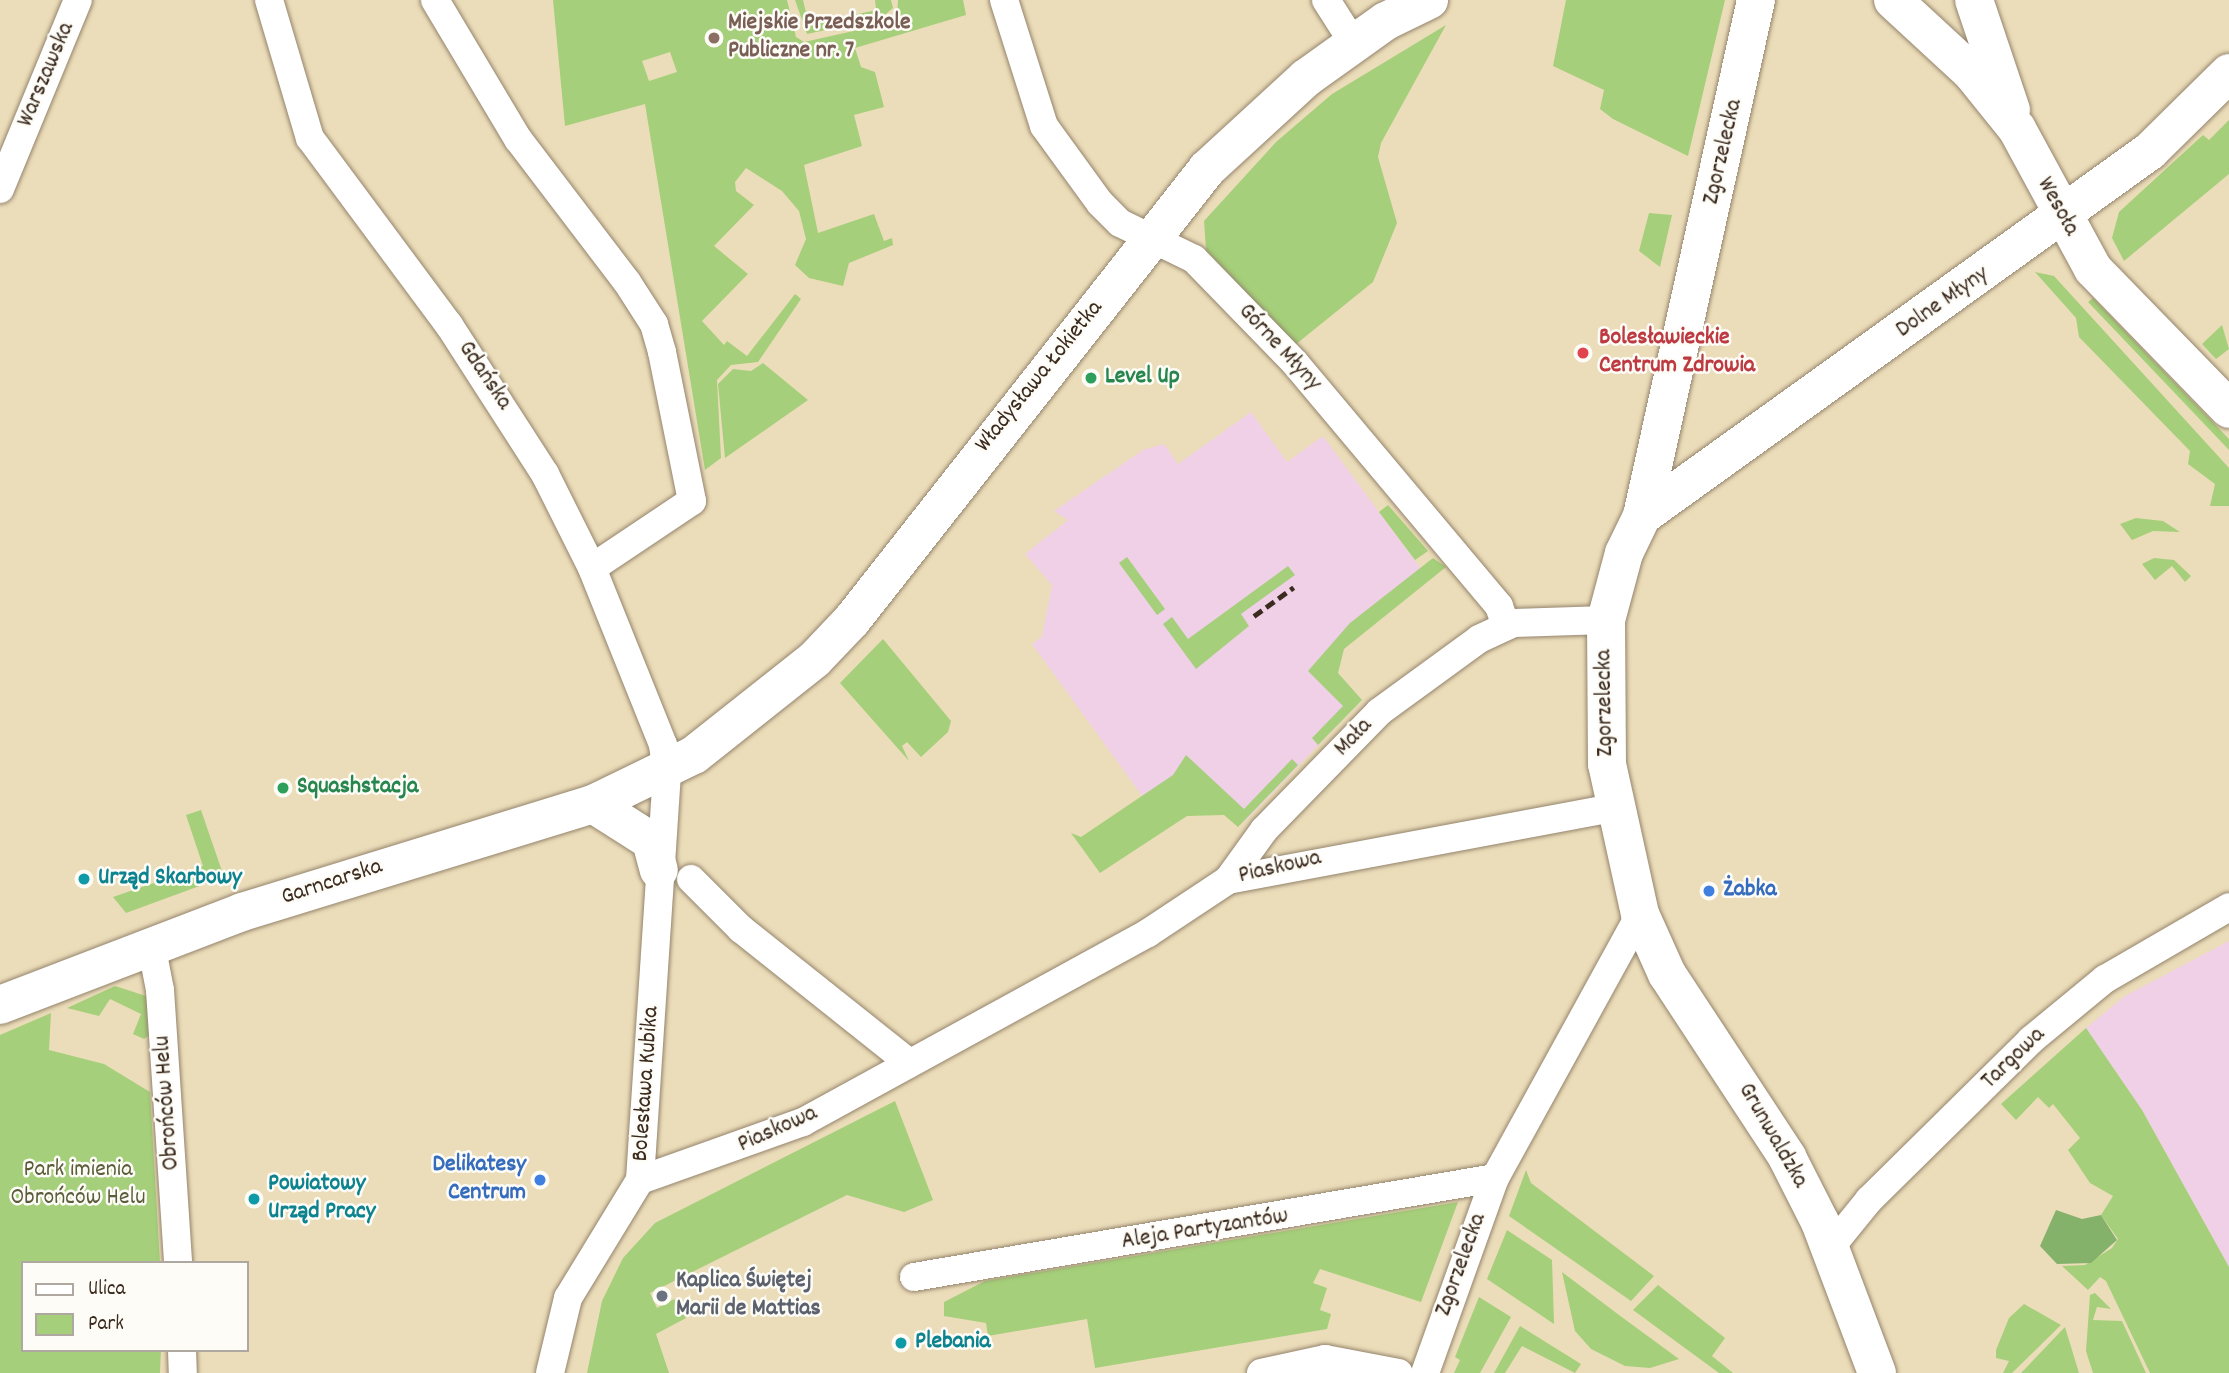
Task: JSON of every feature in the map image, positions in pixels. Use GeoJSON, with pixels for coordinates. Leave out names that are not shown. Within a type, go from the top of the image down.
{"type":"FeatureCollection","features":[{"type":"Feature","properties":{"kind":"street","name":"Warszawska"},"geometry":{"type":"LineString","coordinates":[[0,189],[78,0]]}},
{"type":"Feature","properties":{"kind":"street","name":"Gdańska"},"geometry":{"type":"LineString","coordinates":[[269,0],[310,138],[511,415],[592,568],[655,716],[667,773]]}},
{"type":"Feature","properties":{"kind":"street"},"geometry":{"type":"LineString","coordinates":[[435,0],[518,139],[627,282],[654,324],[662,352],[692,501],[592,568]]}},
{"type":"Feature","properties":{"kind":"street","name":"Górne Młyny"},"geometry":{"type":"LineString","coordinates":[[1004,0],[1044,126],[1100,203],[1148,238],[1194,260],[1295,363],[1500,606],[1506,626]]}},
{"type":"Feature","properties":{"kind":"street"},"geometry":{"type":"LineString","coordinates":[[1326,0],[1354,44]]}},
{"type":"Feature","properties":{"kind":"street","name":"Władysława Łokietka"},"geometry":{"type":"LineString","coordinates":[[667,773],[815,659],[852,620],[1148,238],[1246,131],[1354,44],[1429,0]]}},
{"type":"Feature","properties":{"kind":"street","name":"Zgorzelecka"},"geometry":{"type":"LineString","coordinates":[[1425,1373],[1495,1178],[1640,914],[1612,808],[1604,719],[1606,620],[1624,553],[1642,516],[1756,0]]}},
{"type":"Feature","properties":{"kind":"street","name":"Wesoła"},"geometry":{"type":"LineString","coordinates":[[1893,0],[1972,73],[2017,129],[2060,216],[2093,269],[2229,409]]}},
{"type":"Feature","properties":{"kind":"street"},"geometry":{"type":"LineString","coordinates":[[1974,0],[2017,129]]}},
{"type":"Feature","properties":{"kind":"street","name":"Dolne Młyny"},"geometry":{"type":"LineString","coordinates":[[1642,516],[2150,150],[2229,73]]}},
{"type":"Feature","properties":{"kind":"street"},"geometry":{"type":"LineString","coordinates":[[1506,626],[1606,620]]}},
{"type":"Feature","properties":{"kind":"street","name":"Mała"},"geometry":{"type":"LineString","coordinates":[[1228,880],[1264,830],[1379,712],[1506,626]]}},
{"type":"Feature","properties":{"kind":"street","name":"Garncarska"},"geometry":{"type":"LineString","coordinates":[[0,1005],[151,944],[593,804],[667,773]]}},
{"type":"Feature","properties":{"kind":"street","name":"Bolesława Kubika"},"geometry":{"type":"LineString","coordinates":[[550,1373],[568,1298],[640,1180],[676,875],[667,773]]}},
{"type":"Feature","properties":{"kind":"street"},"geometry":{"type":"LineString","coordinates":[[593,804],[651,841],[676,875],[907,1061]]}},
{"type":"Feature","properties":{"kind":"street","name":"Piaskowa"},"geometry":{"type":"LineString","coordinates":[[640,1180],[803,1122],[907,1061],[1148,933],[1228,880],[1612,808]]}},
{"type":"Feature","properties":{"kind":"street","name":"Targowa"},"geometry":{"type":"LineString","coordinates":[[1830,1248],[1869,1200],[2031,1040],[2105,979],[2229,907]]}},
{"type":"Feature","properties":{"kind":"street","name":"Grunwaldzka"},"geometry":{"type":"LineString","coordinates":[[1640,914],[1667,974],[1787,1157],[1830,1248],[1877,1373]]}},
{"type":"Feature","properties":{"kind":"street","name":"Obrońców Helu"},"geometry":{"type":"LineString","coordinates":[[151,944],[160,990],[178,1261]]}},
{"type":"Feature","properties":{"kind":"street","name":"Aleja Partyzantów"},"geometry":{"type":"LineString","coordinates":[[914,1277],[1495,1178]]}},
{"type":"Feature","properties":{"kind":"street"},"geometry":{"type":"LineString","coordinates":[[182,1352],[183,1373]]}},
{"type":"Feature","properties":{"kind":"street"},"geometry":{"type":"LineString","coordinates":[[1261,1373],[1325,1359],[1399,1373]]}},
{"type":"Feature","properties":{"kind":"shaded area"},"geometry":{"type":"Polygon","coordinates":[[[1251,412],[1287,462],[1323,436],[1429,580],[1345,644],[1338,673],[1362,700],[1245,821],[1202,785],[1143,797],[1032,644],[1042,637],[1052,585],[1025,554],[1068,520],[1054,511],[1143,450],[1164,444],[1178,464],[1251,412]]]}},
{"type":"Feature","properties":{"kind":"shaded area"},"geometry":{"type":"Polygon","coordinates":[[[2229,941],[2229,1267],[2142,1110],[2086,1028],[2125,996],[2229,941]]]}},
{"type":"Feature","properties":{"kind":"green space"},"geometry":{"type":"Polygon","coordinates":[[[553,0],[787,0],[796,37],[804,42],[885,24],[897,15],[898,0],[963,0],[966,15],[855,48],[861,67],[875,72],[884,107],[854,115],[862,146],[804,165],[818,233],[874,214],[884,241],[892,238],[893,245],[849,263],[843,286],[809,278],[795,265],[806,239],[799,211],[782,191],[746,168],[735,182],[736,191],[754,205],[714,246],[748,274],[702,321],[724,345],[727,341],[747,356],[795,294],[801,299],[758,362],[731,365],[717,380],[721,458],[705,470],[645,104],[565,126],[553,0]],[[670,52],[642,61],[649,81],[677,72],[670,52]]]}},
{"type":"Feature","properties":{"kind":"green space"},"geometry":{"type":"Polygon","coordinates":[[[795,0],[803,0],[809,25],[876,10],[875,0],[891,0],[893,8],[881,18],[807,34],[795,0]]]}},
{"type":"Feature","properties":{"kind":"green space"},"geometry":{"type":"Polygon","coordinates":[[[1566,0],[1725,0],[1688,156],[1613,119],[1600,109],[1604,90],[1553,66],[1566,0]]]}},
{"type":"Feature","properties":{"kind":"green space"},"geometry":{"type":"Polygon","coordinates":[[[1446,25],[1381,143],[1378,157],[1397,223],[1373,282],[1295,345],[1206,250],[1204,221],[1276,142],[1332,94],[1446,25]]]}},
{"type":"Feature","properties":{"kind":"green space"},"geometry":{"type":"Polygon","coordinates":[[[2229,120],[2229,174],[2124,261],[2112,238],[2119,212],[2203,135],[2209,140],[2229,120]]]}},
{"type":"Feature","properties":{"kind":"green space"},"geometry":{"type":"Polygon","coordinates":[[[1649,213],[1672,215],[1660,267],[1639,251],[1649,213]]]}},
{"type":"Feature","properties":{"kind":"green space"},"geometry":{"type":"Polygon","coordinates":[[[2035,272],[2054,276],[2229,468],[2229,506],[2210,506],[2215,484],[2188,464],[2190,451],[2079,337],[2076,318],[2035,272]]]}},
{"type":"Feature","properties":{"kind":"green space"},"geometry":{"type":"Polygon","coordinates":[[[2093,298],[2229,439],[2229,450],[2088,302],[2093,298]]]}},
{"type":"Feature","properties":{"kind":"green space"},"geometry":{"type":"Polygon","coordinates":[[[2222,325],[2229,349],[2216,359],[2202,344],[2222,325]]]}},
{"type":"Feature","properties":{"kind":"green space"},"geometry":{"type":"Polygon","coordinates":[[[763,363],[808,400],[725,458],[718,384],[733,369],[751,371],[763,363]]]}},
{"type":"Feature","properties":{"kind":"green space"},"geometry":{"type":"Polygon","coordinates":[[[1388,505],[1428,551],[1415,560],[1379,512],[1388,505]]]}},
{"type":"Feature","properties":{"kind":"green space"},"geometry":{"type":"Polygon","coordinates":[[[2136,518],[2163,521],[2180,532],[2153,531],[2132,540],[2120,524],[2136,518]]]}},
{"type":"Feature","properties":{"kind":"green space"},"geometry":{"type":"Polygon","coordinates":[[[1127,557],[1165,609],[1157,615],[1119,563],[1127,557]]]}},
{"type":"Feature","properties":{"kind":"green space"},"geometry":{"type":"Polygon","coordinates":[[[1433,558],[1446,567],[1344,649],[1338,673],[1362,700],[1318,745],[1312,738],[1343,706],[1308,671],[1350,623],[1433,558]]]}},
{"type":"Feature","properties":{"kind":"green space"},"geometry":{"type":"Polygon","coordinates":[[[2154,558],[2174,560],[2191,576],[2185,582],[2172,566],[2155,580],[2142,564],[2154,558]]]}},
{"type":"Feature","properties":{"kind":"green space"},"geometry":{"type":"Polygon","coordinates":[[[1288,566],[1295,575],[1241,614],[1249,626],[1196,669],[1163,624],[1172,617],[1188,639],[1288,566]]]}},
{"type":"Feature","properties":{"kind":"green space"},"geometry":{"type":"Polygon","coordinates":[[[883,639],[951,721],[948,732],[921,757],[907,742],[902,746],[909,761],[840,683],[883,639]]]}},
{"type":"Feature","properties":{"kind":"green space"},"geometry":{"type":"Polygon","coordinates":[[[1186,755],[1244,809],[1292,759],[1298,765],[1238,827],[1224,815],[1187,816],[1100,873],[1071,833],[1081,837],[1173,775],[1186,755]]]}},
{"type":"Feature","properties":{"kind":"green space"},"geometry":{"type":"Polygon","coordinates":[[[201,810],[224,877],[126,913],[113,897],[203,866],[186,815],[201,810]]]}},
{"type":"Feature","properties":{"kind":"green space"},"geometry":{"type":"Polygon","coordinates":[[[115,986],[146,996],[151,1034],[144,1039],[133,1034],[141,1014],[110,999],[99,1016],[67,1008],[115,986]]]}},
{"type":"Feature","properties":{"kind":"green space","name":"Park imienia Obrońców Helu"},"geometry":{"type":"Polygon","coordinates":[[[51,1013],[49,1050],[104,1064],[150,1092],[160,1261],[21,1261],[21,1352],[161,1352],[160,1373],[0,1373],[0,1035],[51,1013]]]}},
{"type":"Feature","properties":{"kind":"green space"},"geometry":{"type":"Polygon","coordinates":[[[2086,1028],[2142,1110],[2229,1267],[2229,1373],[2150,1373],[2106,1281],[2100,1277],[2088,1290],[2062,1266],[2085,1265],[2112,1248],[2118,1239],[2101,1215],[2113,1196],[2090,1183],[2068,1150],[2080,1138],[2053,1104],[2049,1108],[2038,1097],[2016,1120],[2001,1104],[2086,1028]]]}},
{"type":"Feature","properties":{"kind":"green space"},"geometry":{"type":"Polygon","coordinates":[[[895,1101],[933,1200],[904,1212],[847,1195],[650,1293],[657,1308],[674,1299],[686,1318],[656,1334],[669,1373],[587,1373],[602,1301],[623,1258],[655,1223],[895,1101]]]}},
{"type":"Feature","properties":{"kind":"green space"},"geometry":{"type":"Polygon","coordinates":[[[1526,1170],[1531,1183],[1654,1276],[1631,1301],[1509,1216],[1526,1170]]]}},
{"type":"Feature","properties":{"kind":"green space"},"geometry":{"type":"Polygon","coordinates":[[[1458,1202],[1421,1302],[1320,1269],[1313,1283],[1327,1288],[1320,1310],[1331,1314],[1327,1329],[1095,1368],[1087,1319],[988,1336],[986,1323],[944,1316],[944,1302],[985,1281],[1458,1202]]]}},
{"type":"Feature","properties":{"kind":"green space"},"geometry":{"type":"Polygon","coordinates":[[[2056,1210],[2082,1219],[2101,1215],[2117,1240],[2091,1263],[2057,1264],[2040,1246],[2056,1210]]]}},
{"type":"Feature","properties":{"kind":"green space"},"geometry":{"type":"Polygon","coordinates":[[[1507,1230],[1552,1260],[1554,1324],[1487,1279],[1507,1230]]]}},
{"type":"Feature","properties":{"kind":"green space"},"geometry":{"type":"Polygon","coordinates":[[[1562,1272],[1679,1359],[1650,1368],[1625,1366],[1591,1349],[1575,1331],[1562,1272]]]}},
{"type":"Feature","properties":{"kind":"green space"},"geometry":{"type":"Polygon","coordinates":[[[1658,1285],[1725,1338],[1712,1356],[1733,1373],[1719,1373],[1633,1310],[1658,1285]]]}},
{"type":"Feature","properties":{"kind":"green space"},"geometry":{"type":"Polygon","coordinates":[[[2095,1293],[2111,1309],[2097,1307],[2093,1320],[2122,1321],[2146,1373],[2093,1373],[2086,1351],[2090,1295],[2095,1293]]]}},
{"type":"Feature","properties":{"kind":"green space"},"geometry":{"type":"Polygon","coordinates":[[[1479,1297],[1511,1317],[1480,1373],[1454,1373],[1460,1360],[1455,1357],[1479,1297]]]}},
{"type":"Feature","properties":{"kind":"green space"},"geometry":{"type":"Polygon","coordinates":[[[2024,1304],[2061,1325],[2012,1373],[2003,1373],[2009,1361],[1996,1358],[1996,1350],[2009,1318],[2024,1304]]]}},
{"type":"Feature","properties":{"kind":"green space"},"geometry":{"type":"Polygon","coordinates":[[[1520,1326],[1581,1364],[1575,1373],[1522,1346],[1505,1373],[1494,1373],[1520,1326]]]}},
{"type":"Feature","properties":{"kind":"green space"},"geometry":{"type":"Polygon","coordinates":[[[2065,1327],[2079,1373],[2021,1373],[2065,1327]]]}},
{"type":"Feature","properties":{"kind":"railway"},"geometry":{"type":"LineString","coordinates":[[1254,616],[1294,587]]}},
{"type":"Feature","properties":{"kind":"place","name":"Miejskie Przedszkole Publiczne nr. 7"},"geometry":{"type":"Point","coordinates":[714,38]}},
{"type":"Feature","properties":{"kind":"place","name":"Bolesławieckie Centrum Zdrowia"},"geometry":{"type":"Point","coordinates":[1583,353]}},
{"type":"Feature","properties":{"kind":"place","name":"Level Up"},"geometry":{"type":"Point","coordinates":[1091,378]}},
{"type":"Feature","properties":{"kind":"place","name":"Squashstacja"},"geometry":{"type":"Point","coordinates":[283,788]}},
{"type":"Feature","properties":{"kind":"place","name":"Urząd Skarbowy"},"geometry":{"type":"Point","coordinates":[84,879]}},
{"type":"Feature","properties":{"kind":"place","name":"Żabka"},"geometry":{"type":"Point","coordinates":[1709,891]}},
{"type":"Feature","properties":{"kind":"place","name":"Delikatesy Centrum"},"geometry":{"type":"Point","coordinates":[540,1180]}},
{"type":"Feature","properties":{"kind":"place","name":"Powiatowy Urząd Pracy"},"geometry":{"type":"Point","coordinates":[254,1199]}},
{"type":"Feature","properties":{"kind":"place","name":"Kaplica Świętej Marii de Mattias"},"geometry":{"type":"Point","coordinates":[662,1296]}},
{"type":"Feature","properties":{"kind":"place","name":"Plebania"},"geometry":{"type":"Point","coordinates":[901,1343]}}]}
